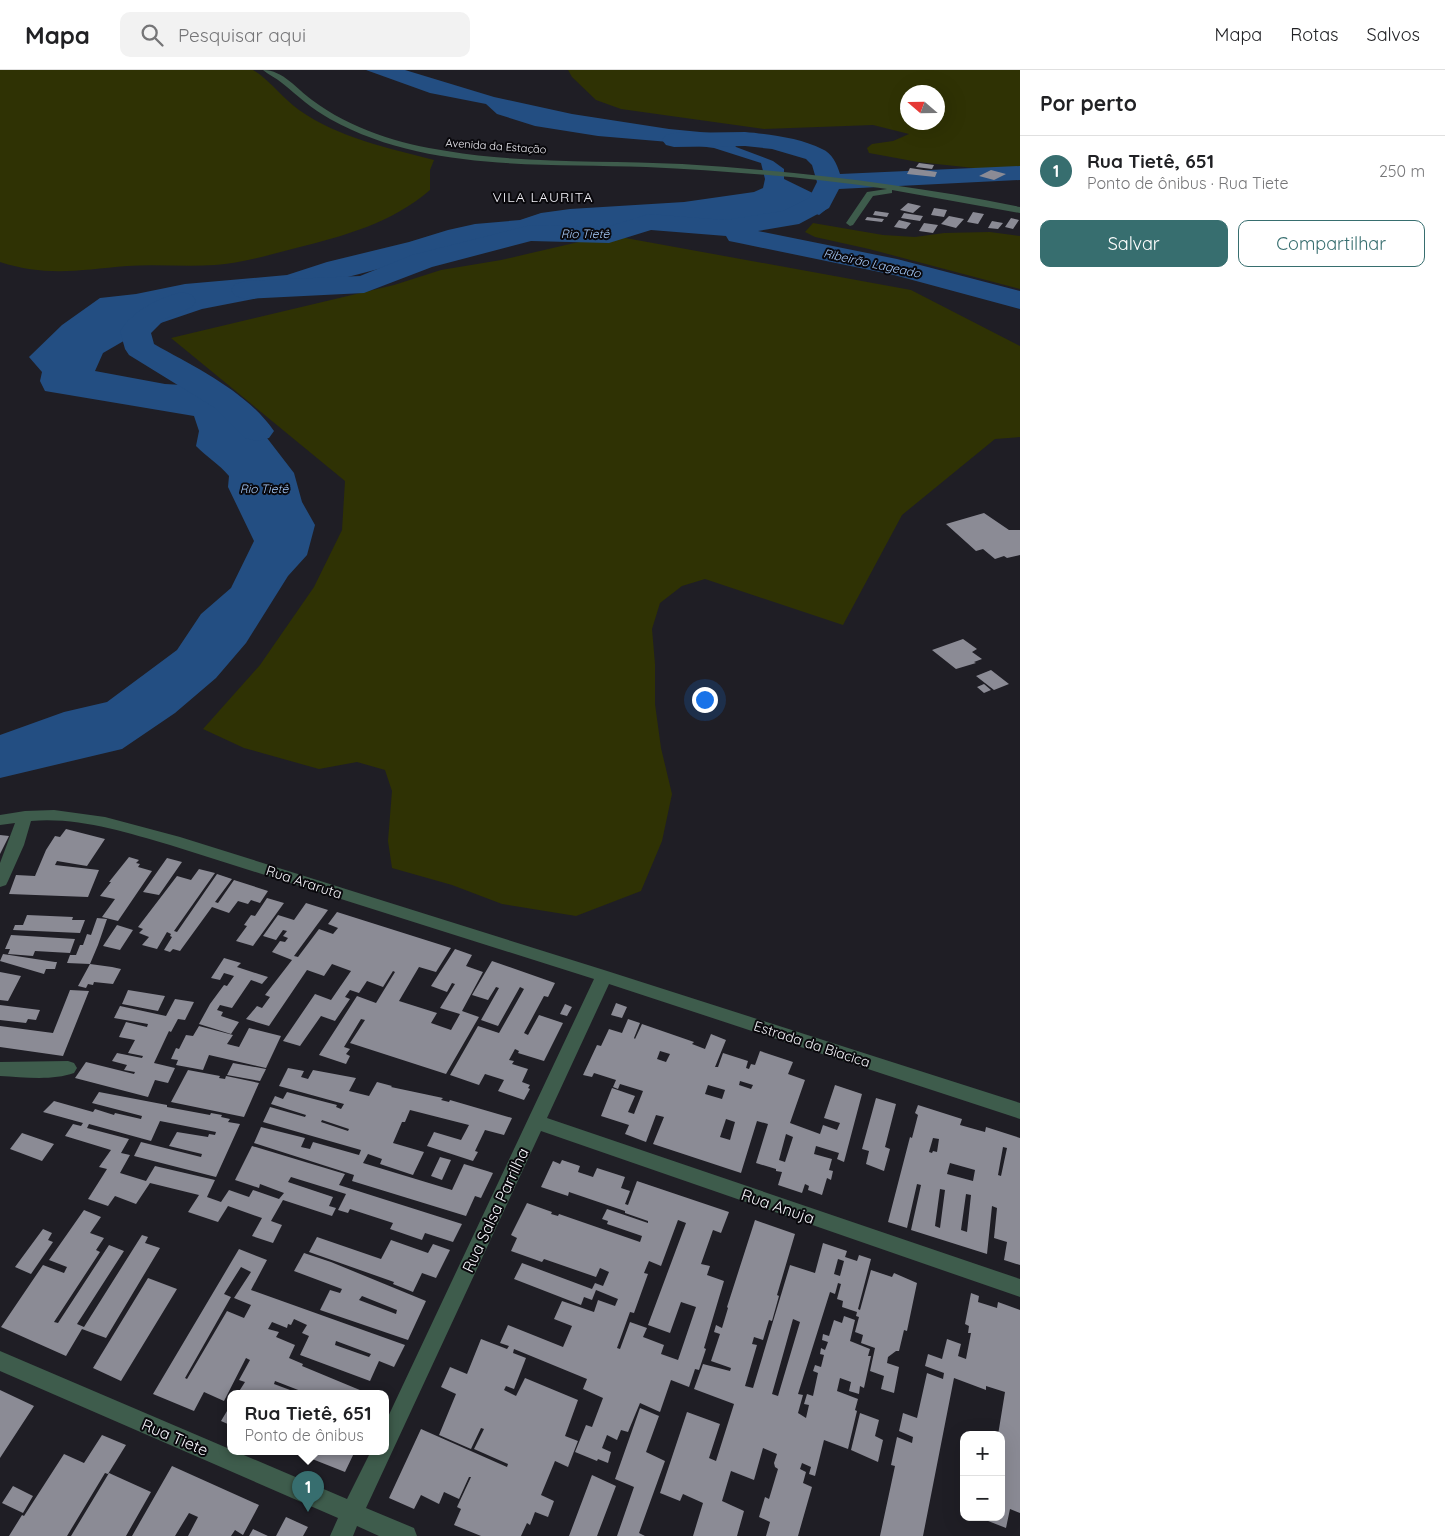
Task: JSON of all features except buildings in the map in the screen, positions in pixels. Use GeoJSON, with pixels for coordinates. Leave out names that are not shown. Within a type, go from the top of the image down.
{"type":"FeatureCollection","features":[{"type":"Feature","properties":{"kind":"street","name":"Avenida da Estação"},"geometry":{"type":"LineString","coordinates":[[268,70],[307,101],[338,120],[382,138],[441,154],[491,160],[646,165],[746,171],[941,193],[1006,207]]}},
{"type":"Feature","properties":{"kind":"street"},"geometry":{"type":"LineString","coordinates":[[850,223],[870,194],[878,192],[894,191],[1020,210]]}},
{"type":"Feature","properties":{"kind":"street","name":"Rua Araruta"},"geometry":{"type":"LineString","coordinates":[[0,820],[25,816],[63,815],[130,829],[604,976]]}},
{"type":"Feature","properties":{"kind":"street"},"geometry":{"type":"LineString","coordinates":[[0,881],[16,845],[25,816]]}},
{"type":"Feature","properties":{"kind":"street","name":"Estrada da Biacica"},"geometry":{"type":"LineString","coordinates":[[604,976],[1020,1111]]}},
{"type":"Feature","properties":{"kind":"street","name":"Rua Salsa Parrilha"},"geometry":{"type":"LineString","coordinates":[[389,1438],[604,976]]}},
{"type":"Feature","properties":{"kind":"street"},"geometry":{"type":"LineString","coordinates":[[0,1069],[68,1068]]}},
{"type":"Feature","properties":{"kind":"street","name":"Rua Anuja"},"geometry":{"type":"LineString","coordinates":[[537,1122],[1020,1288]]}},
{"type":"Feature","properties":{"kind":"street","name":"Rua Tiete"},"geometry":{"type":"LineString","coordinates":[[0,1361],[406,1536]]}},
{"type":"Feature","properties":{"kind":"street"},"geometry":{"type":"LineString","coordinates":[[341,1536],[380,1455]]}},
{"type":"Feature","properties":{"kind":"green space"},"geometry":{"type":"Polygon","coordinates":[[[0,70],[253,70],[299,110],[330,128],[364,141],[434,160],[430,170],[430,190],[400,211],[367,227],[266,256],[235,262],[204,266],[149,265],[63,271],[33,270],[17,267],[0,262],[0,70]]]}},
{"type":"Feature","properties":{"kind":"green space"},"geometry":{"type":"Polygon","coordinates":[[[568,70],[1020,70],[1020,173],[918,162],[869,153],[867,148],[872,144],[893,141],[909,134],[873,125],[764,129],[621,109],[596,100],[572,77],[568,70]]]}},
{"type":"Feature","properties":{"kind":"green space"},"geometry":{"type":"Polygon","coordinates":[[[813,223],[883,235],[915,237],[944,233],[990,232],[1020,236],[1020,289],[869,249],[815,237],[805,232],[813,223]]]}},
{"type":"Feature","properties":{"kind":"green space"},"geometry":{"type":"Polygon","coordinates":[[[609,235],[911,290],[1020,346],[1020,437],[995,439],[902,515],[843,625],[705,579],[682,586],[660,603],[652,629],[655,664],[655,704],[661,748],[672,794],[662,841],[641,891],[576,916],[502,904],[452,885],[392,868],[388,841],[392,791],[385,770],[357,762],[319,769],[244,748],[203,729],[260,665],[314,587],[342,530],[345,481],[171,338],[394,285],[441,270],[501,260],[609,235]]]}},
{"type":"Feature","properties":{"kind":"water","name":"Rio Tietê"},"geometry":{"type":"Polygon","coordinates":[[[366,70],[405,70],[494,97],[572,114],[669,129],[721,134],[735,139],[734,144],[736,147],[773,161],[784,169],[784,179],[825,199],[828,208],[819,215],[806,210],[764,218],[740,231],[714,233],[653,229],[609,235],[564,231],[505,236],[294,291],[202,309],[146,328],[103,353],[95,371],[165,384],[200,386],[231,399],[257,425],[294,473],[302,502],[315,525],[307,555],[288,576],[246,643],[216,678],[175,713],[122,749],[0,778],[0,735],[64,712],[107,702],[177,650],[201,614],[231,588],[254,541],[228,487],[229,476],[196,446],[199,431],[194,416],[45,391],[40,381],[42,372],[29,357],[62,325],[100,298],[136,294],[185,284],[287,275],[327,262],[475,224],[520,220],[541,213],[570,209],[684,202],[754,192],[763,188],[765,179],[761,163],[714,148],[598,136],[535,126],[497,114],[486,104],[430,93],[366,70]]]}},
{"type":"Feature","properties":{"kind":"waterway","name":"Rio Tietê"},"geometry":{"type":"LineString","coordinates":[[674,140],[745,139],[774,142],[815,154],[824,163],[830,182]]}},
{"type":"Feature","properties":{"kind":"waterway"},"geometry":{"type":"LineString","coordinates":[[830,182],[1020,173]]}},
{"type":"Feature","properties":{"kind":"waterway","name":"Rio Tietê"},"geometry":{"type":"LineString","coordinates":[[245,290],[364,284],[422,261],[531,233],[609,235],[649,222],[725,228],[790,218],[820,203],[830,182]]}},
{"type":"Feature","properties":{"kind":"waterway","name":"Ribeirão Lageado"},"geometry":{"type":"LineString","coordinates":[[739,235],[897,267],[1020,300]]}},
{"type":"Feature","properties":{"kind":"waterway","name":"Rio Tietê"},"geometry":{"type":"LineString","coordinates":[[182,301],[155,313],[135,331],[140,349],[226,401],[257,431]]}},
{"type":"Feature","properties":{"kind":"place","name":"Rua Tietê, 651"},"geometry":{"type":"Point","coordinates":[308,1512]}},
{"type":"Feature","properties":{"kind":"district","name":"VILA LAURITA"},"geometry":{"type":"Point","coordinates":[543,197]}}]}
